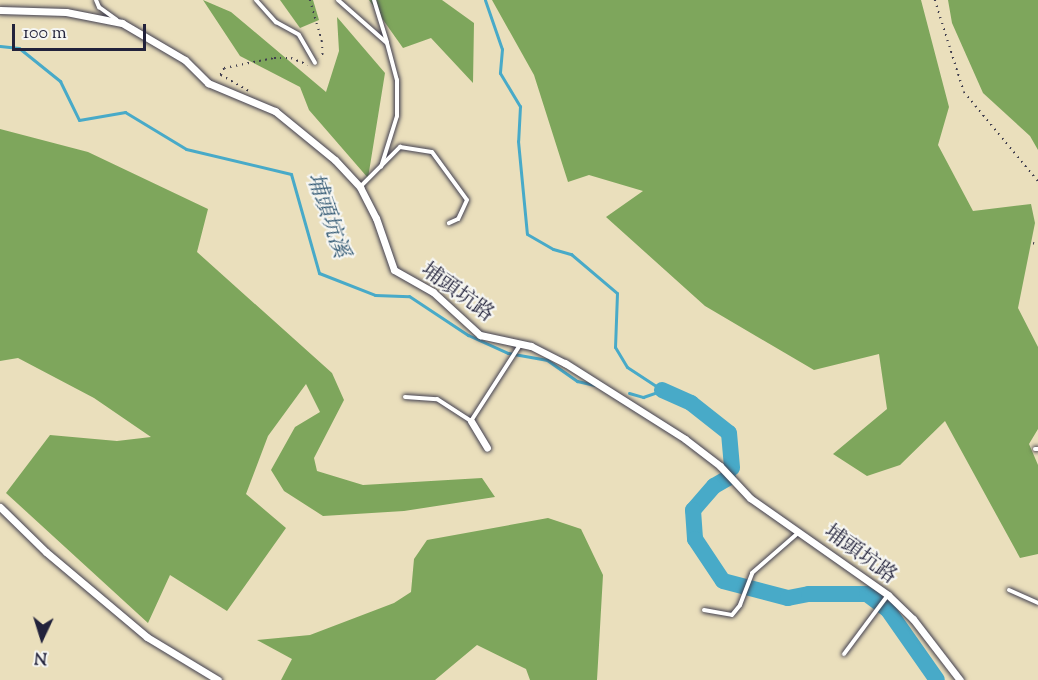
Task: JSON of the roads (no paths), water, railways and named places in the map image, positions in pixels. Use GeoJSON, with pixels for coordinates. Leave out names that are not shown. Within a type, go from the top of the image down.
{"type":"FeatureCollection","features":[{"type":"Feature","properties":{"kind":"street","name":"埔頭坑路"},"geometry":{"type":"LineString","coordinates":[[0,10],[66,12],[122,23],[185,60],[208,83],[275,111],[336,160],[360,187],[376,218],[380,237],[394,270],[433,292],[480,335],[519,347],[591,376],[636,404],[709,457],[750,498],[888,595],[913,619],[960,680]]}},
{"type":"Feature","properties":{"kind":"street"},"geometry":{"type":"LineString","coordinates":[[471,421],[487,448]]}},
{"type":"Feature","properties":{"kind":"street"},"geometry":{"type":"LineString","coordinates":[[0,507],[46,552],[147,637],[218,680]]}},
{"type":"Feature","properties":{"kind":"lane"},"geometry":{"type":"LineString","coordinates":[[96,0],[99,7],[122,23]]}},
{"type":"Feature","properties":{"kind":"lane"},"geometry":{"type":"LineString","coordinates":[[256,0],[276,22],[299,35],[315,63]]}},
{"type":"Feature","properties":{"kind":"lane"},"geometry":{"type":"LineString","coordinates":[[338,0],[387,43]]}},
{"type":"Feature","properties":{"kind":"lane"},"geometry":{"type":"LineString","coordinates":[[374,0],[397,80],[398,116],[381,167]]}},
{"type":"Feature","properties":{"kind":"lane"},"geometry":{"type":"LineString","coordinates":[[360,187],[400,147],[432,152],[467,200],[458,219],[449,223]]}},
{"type":"Feature","properties":{"kind":"lane"},"geometry":{"type":"LineString","coordinates":[[405,397],[437,399],[471,421],[519,347]]}},
{"type":"Feature","properties":{"kind":"lane"},"geometry":{"type":"LineString","coordinates":[[704,610],[732,615],[740,605],[752,573],[798,532]]}},
{"type":"Feature","properties":{"kind":"lane"},"geometry":{"type":"LineString","coordinates":[[1009,590],[1038,603]]}},
{"type":"Feature","properties":{"kind":"lane"},"geometry":{"type":"LineString","coordinates":[[844,654],[888,595]]}},
{"type":"Feature","properties":{"kind":"waterway"},"geometry":{"type":"LineString","coordinates":[[485,0],[502,49],[500,73],[520,106],[518,141],[527,234],[553,249],[571,254],[617,293],[615,347],[627,367],[662,390]]}},
{"type":"Feature","properties":{"kind":"waterway","name":"埔頭坑溪"},"geometry":{"type":"LineString","coordinates":[[0,46],[19,48],[60,81],[79,120],[125,112],[186,149],[291,174],[319,273],[375,295],[409,296],[468,335],[508,353],[547,360],[577,381],[595,385]]}},
{"type":"Feature","properties":{"kind":"waterway","name":"埔頭坑溪"},"geometry":{"type":"LineString","coordinates":[[662,390],[691,403],[729,433],[732,468]]}},
{"type":"Feature","properties":{"kind":"waterway","name":"埔頭坑溪"},"geometry":{"type":"LineString","coordinates":[[629,393],[643,397],[660,391]]}},
{"type":"Feature","properties":{"kind":"waterway","name":"埔頭坑溪"},"geometry":{"type":"LineString","coordinates":[[728,478],[714,486],[693,510],[695,539],[723,581],[788,598],[809,594],[867,594],[888,610],[937,680]]}}]}
